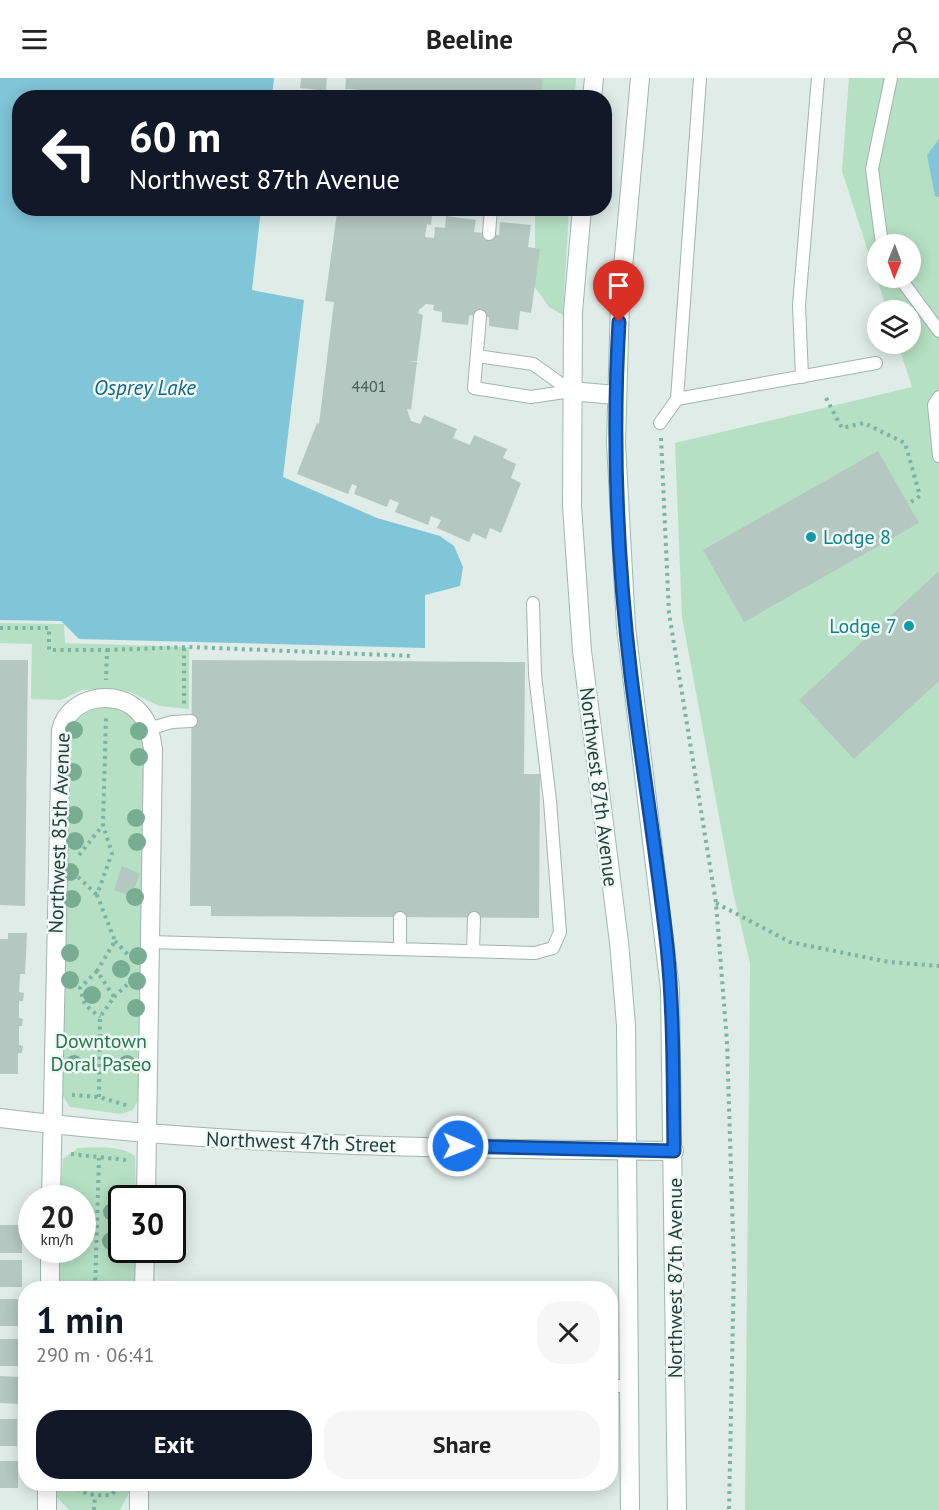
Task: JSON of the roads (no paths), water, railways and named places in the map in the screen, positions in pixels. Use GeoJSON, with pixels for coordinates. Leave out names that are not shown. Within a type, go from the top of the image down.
{"type":"FeatureCollection","features":[{"type":"Feature","properties":{"kind":"main road","name":"Northwest 87th Avenue"},"geometry":{"type":"LineString","coordinates":[[640,78],[622,280],[616,395],[617,492],[626,627],[670,989],[674,1151],[677,1510]]}},
{"type":"Feature","properties":{"kind":"main road","name":"Northwest 87th Avenue"},"geometry":{"type":"LineString","coordinates":[[581,216],[573,312],[571,391],[573,538],[584,662],[623,985],[627,1150],[620,1386],[630,1510]]}},
{"type":"Feature","properties":{"kind":"main road"},"geometry":{"type":"LineString","coordinates":[[571,391],[616,395]]}},
{"type":"Feature","properties":{"kind":"main road","name":"Northwest 85th Avenue"},"geometry":{"type":"LineString","coordinates":[[51,1185],[61,730],[64,718],[70,710],[80,704],[105,698],[133,706],[140,713],[148,729],[153,749],[147,1185]]}},
{"type":"Feature","properties":{"kind":"main road","name":"Northwest 47th Street"},"geometry":{"type":"LineString","coordinates":[[0,1118],[148,1135],[267,1142],[674,1151]]}},
{"type":"Feature","properties":{"kind":"main road"},"geometry":{"type":"LineString","coordinates":[[50,1263],[50,1281]]}},
{"type":"Feature","properties":{"kind":"main road"},"geometry":{"type":"LineString","coordinates":[[144,1281],[145,1263]]}},
{"type":"Feature","properties":{"kind":"main road"},"geometry":{"type":"LineString","coordinates":[[47,1491],[47,1510]]}},
{"type":"Feature","properties":{"kind":"main road"},"geometry":{"type":"LineString","coordinates":[[139,1491],[139,1510]]}},
{"type":"Feature","properties":{"kind":"lane"},"geometry":{"type":"LineString","coordinates":[[660,423],[677,399],[700,78]]}},
{"type":"Feature","properties":{"kind":"lane"},"geometry":{"type":"LineString","coordinates":[[802,377],[799,305],[818,78]]}},
{"type":"Feature","properties":{"kind":"lane"},"geometry":{"type":"LineString","coordinates":[[881,234],[872,169],[891,78]]}},
{"type":"Feature","properties":{"kind":"lane"},"geometry":{"type":"LineString","coordinates":[[489,234],[490,216]]}},
{"type":"Feature","properties":{"kind":"lane"},"geometry":{"type":"LineString","coordinates":[[907,288],[939,331]]}},
{"type":"Feature","properties":{"kind":"lane"},"geometry":{"type":"LineString","coordinates":[[480,316],[474,388],[531,397],[571,391]]}},
{"type":"Feature","properties":{"kind":"lane"},"geometry":{"type":"LineString","coordinates":[[477,356],[534,364],[571,391]]}},
{"type":"Feature","properties":{"kind":"lane"},"geometry":{"type":"LineString","coordinates":[[677,399],[876,363]]}},
{"type":"Feature","properties":{"kind":"lane"},"geometry":{"type":"LineString","coordinates":[[939,397],[934,405],[939,456]]}},
{"type":"Feature","properties":{"kind":"lane"},"geometry":{"type":"LineString","coordinates":[[149,942],[473,951],[545,951],[553,948],[560,932],[550,801],[535,675],[533,603]]}},
{"type":"Feature","properties":{"kind":"lane"},"geometry":{"type":"LineString","coordinates":[[148,729],[160,724],[191,721]]}},
{"type":"Feature","properties":{"kind":"lane"},"geometry":{"type":"LineString","coordinates":[[400,918],[400,949]]}},
{"type":"Feature","properties":{"kind":"lane"},"geometry":{"type":"LineString","coordinates":[[473,951],[474,918]]}},
{"type":"Feature","properties":{"kind":"water","name":"Osprey Lake"},"geometry":{"type":"Polygon","coordinates":[[[0,78],[274,78],[273,90],[12,90],[12,216],[260,216],[252,290],[304,300],[283,477],[377,518],[440,536],[454,546],[463,567],[460,586],[425,595],[425,648],[79,639],[61,621],[0,620],[0,78]]]}},
{"type":"Feature","properties":{"kind":"water"},"geometry":{"type":"Polygon","coordinates":[[[939,139],[939,197],[935,196],[927,155],[939,139]]]}},
{"type":"Feature","properties":{"kind":"place","name":"Lodge 8"},"geometry":{"type":"Point","coordinates":[811,537]}},
{"type":"Feature","properties":{"kind":"place","name":"Lodge 7"},"geometry":{"type":"Point","coordinates":[909,626]}},
{"type":"Feature","properties":{"kind":"park label","name":"Downtown Doral Paseo"},"geometry":{"type":"Point","coordinates":[101,1052]}}]}
